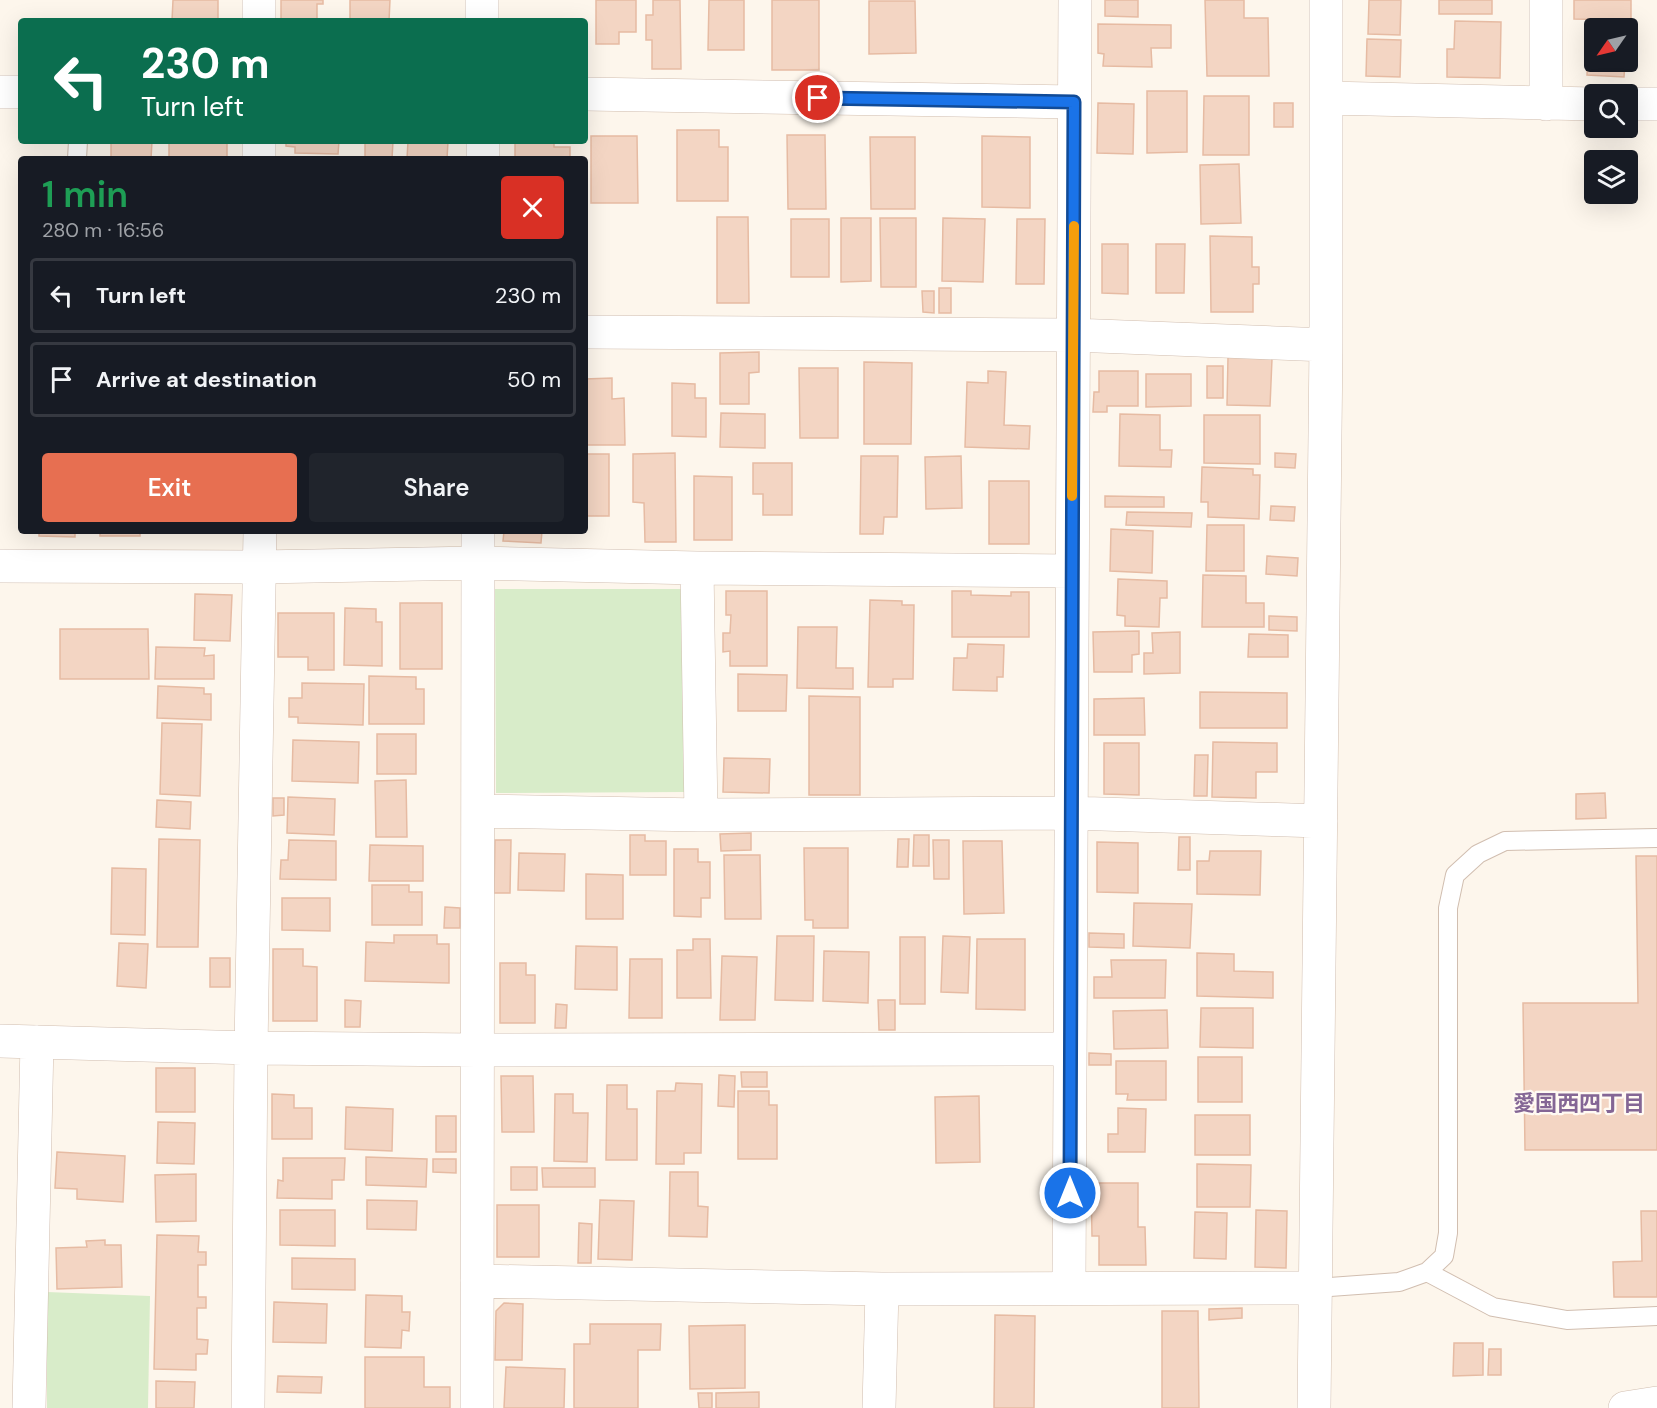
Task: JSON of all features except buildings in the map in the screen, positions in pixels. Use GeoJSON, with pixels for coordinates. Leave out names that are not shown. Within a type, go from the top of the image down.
{"type":"FeatureCollection","features":[{"type":"Feature","properties":{"kind":"street"},"geometry":{"type":"LineString","coordinates":[[259,0],[259,18]]}},
{"type":"Feature","properties":{"kind":"street"},"geometry":{"type":"LineString","coordinates":[[482,0],[482,18]]}},
{"type":"Feature","properties":{"kind":"street"},"geometry":{"type":"LineString","coordinates":[[1069,1289],[1075,0]]}},
{"type":"Feature","properties":{"kind":"street"},"geometry":{"type":"LineString","coordinates":[[1314,1408],[1326,345],[1326,0]]}},
{"type":"Feature","properties":{"kind":"street"},"geometry":{"type":"LineString","coordinates":[[1546,0],[1546,104]]}},
{"type":"Feature","properties":{"kind":"street"},"geometry":{"type":"LineString","coordinates":[[0,92],[18,92]]}},
{"type":"Feature","properties":{"kind":"street"},"geometry":{"type":"LineString","coordinates":[[588,94],[1074,102]]}},
{"type":"Feature","properties":{"kind":"street"},"geometry":{"type":"LineString","coordinates":[[1326,98],[1584,104]]}},
{"type":"Feature","properties":{"kind":"street"},"geometry":{"type":"LineString","coordinates":[[1638,104],[1657,104]]}},
{"type":"Feature","properties":{"kind":"street"},"geometry":{"type":"LineString","coordinates":[[588,332],[1073,334],[1326,345]]}},
{"type":"Feature","properties":{"kind":"street"},"geometry":{"type":"LineString","coordinates":[[248,1408],[251,1048],[260,534]]}},
{"type":"Feature","properties":{"kind":"street"},"geometry":{"type":"LineString","coordinates":[[0,566],[260,567],[478,547],[697,568],[1072,571]]}},
{"type":"Feature","properties":{"kind":"street"},"geometry":{"type":"LineString","coordinates":[[477,1408],[478,547]]}},
{"type":"Feature","properties":{"kind":"street"},"geometry":{"type":"LineString","coordinates":[[697,568],[701,815]]}},
{"type":"Feature","properties":{"kind":"street"},"geometry":{"type":"LineString","coordinates":[[478,811],[701,815],[1071,813],[1321,821]]}},
{"type":"Feature","properties":{"kind":"street"},"geometry":{"type":"LineString","coordinates":[[0,1041],[251,1048],[477,1050],[1070,1049]]}},
{"type":"Feature","properties":{"kind":"street"},"geometry":{"type":"LineString","coordinates":[[29,1408],[37,1042]]}},
{"type":"Feature","properties":{"kind":"street"},"geometry":{"type":"LineString","coordinates":[[477,1281],[882,1288],[1316,1288]]}},
{"type":"Feature","properties":{"kind":"street"},"geometry":{"type":"LineString","coordinates":[[879,1408],[882,1288]]}},
{"type":"Feature","properties":{"kind":"street"},"geometry":{"type":"LineString","coordinates":[[1625,1408],[1657,1403]]}},
{"type":"Feature","properties":{"kind":"lane"},"geometry":{"type":"LineString","coordinates":[[1316,1288],[1398,1282],[1427,1272],[1444,1256],[1448,1233],[1448,908],[1455,875],[1478,854],[1505,841],[1657,838]]}},
{"type":"Feature","properties":{"kind":"lane"},"geometry":{"type":"LineString","coordinates":[[1427,1272],[1493,1307],[1567,1320],[1657,1316]]}},
{"type":"Feature","properties":{"kind":"green space"},"geometry":{"type":"Polygon","coordinates":[[[495,589],[684,589],[684,792],[496,793],[495,589]]]}},
{"type":"Feature","properties":{"kind":"green space"},"geometry":{"type":"Polygon","coordinates":[[[47,1292],[150,1296],[148,1408],[47,1408],[47,1292]]]}},
{"type":"Feature","properties":{"kind":"slow traffic"},"geometry":{"type":"LineString","coordinates":[[1072,496],[1074,226]]}},
{"type":"Feature","properties":{"kind":"district","name":"愛国西四丁目"},"geometry":{"type":"Point","coordinates":[1579,1103]}},
{"type":"Feature","properties":{"kind":"route"},"geometry":{"type":"LineString","coordinates":[[818,98],[1074,102],[1070,1193]]}}]}
